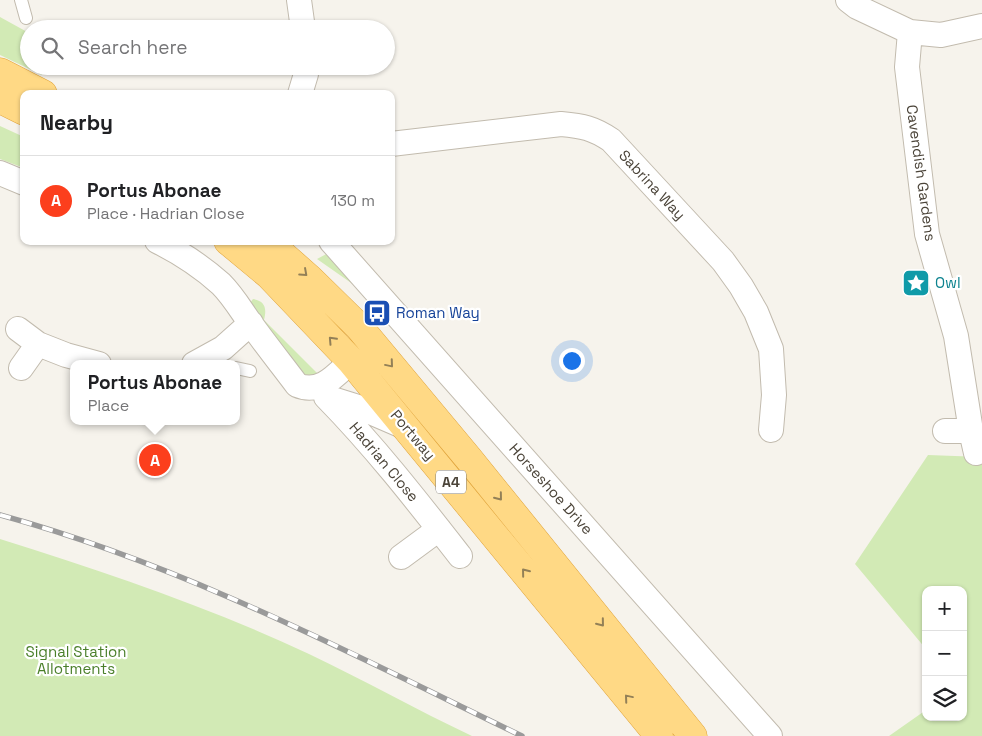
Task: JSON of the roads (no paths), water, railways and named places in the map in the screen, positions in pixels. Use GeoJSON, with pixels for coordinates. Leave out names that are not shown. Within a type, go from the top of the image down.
{"type":"FeatureCollection","features":[{"type":"Feature","properties":{"kind":"highway"},"geometry":{"type":"LineString","coordinates":[[0,72],[35,90]]}},
{"type":"Feature","properties":{"kind":"highway"},"geometry":{"type":"LineString","coordinates":[[0,99],[20,110]]}},
{"type":"Feature","properties":{"kind":"highway","name":"Portway"},"geometry":{"type":"LineString","coordinates":[[233,245],[269,275],[351,361],[659,736]]}},
{"type":"Feature","properties":{"kind":"highway","name":"Portway"},"geometry":{"type":"LineString","coordinates":[[272,245],[310,279],[359,327],[469,459],[693,736]]}},
{"type":"Feature","properties":{"kind":"street"},"geometry":{"type":"LineString","coordinates":[[299,0],[302,20]]}},
{"type":"Feature","properties":{"kind":"street"},"geometry":{"type":"LineString","coordinates":[[848,0],[857,7],[910,32],[941,35],[982,26]]}},
{"type":"Feature","properties":{"kind":"street","name":"Cavendish Gardens"},"geometry":{"type":"LineString","coordinates":[[910,32],[907,67],[927,234],[956,336],[974,442],[945,431]]}},
{"type":"Feature","properties":{"kind":"street"},"geometry":{"type":"LineString","coordinates":[[301,90],[306,75]]}},
{"type":"Feature","properties":{"kind":"street","name":"Sabrina Way"},"geometry":{"type":"LineString","coordinates":[[395,144],[561,124],[585,126],[611,140],[723,261],[741,286],[756,312],[771,348],[774,413],[771,430]]}},
{"type":"Feature","properties":{"kind":"street"},"geometry":{"type":"LineString","coordinates":[[0,173],[20,181]]}},
{"type":"Feature","properties":{"kind":"street","name":"Hadrian Close"},"geometry":{"type":"LineString","coordinates":[[165,245],[182,253],[222,285],[237,302],[298,385],[368,410],[406,427]]}},
{"type":"Feature","properties":{"kind":"street","name":"Horseshoe Drive"},"geometry":{"type":"LineString","coordinates":[[335,245],[770,736]]}},
{"type":"Feature","properties":{"kind":"street"},"geometry":{"type":"LineString","coordinates":[[208,360],[251,323]]}},
{"type":"Feature","properties":{"kind":"street"},"geometry":{"type":"LineString","coordinates":[[18,329],[38,344],[85,360]]}},
{"type":"Feature","properties":{"kind":"street"},"geometry":{"type":"LineString","coordinates":[[21,368],[38,344]]}},
{"type":"Feature","properties":{"kind":"street"},"geometry":{"type":"LineString","coordinates":[[316,393],[351,361]]}},
{"type":"Feature","properties":{"kind":"street","name":"Hadrian Close"},"geometry":{"type":"LineString","coordinates":[[316,393],[356,427],[460,556]]}},
{"type":"Feature","properties":{"kind":"street"},"geometry":{"type":"LineString","coordinates":[[396,561],[438,529]]}},
{"type":"Feature","properties":{"kind":"lane"},"geometry":{"type":"LineString","coordinates":[[21,0],[26,18]]}},
{"type":"Feature","properties":{"kind":"lane"},"geometry":{"type":"LineString","coordinates":[[240,369],[250,371]]}},
{"type":"Feature","properties":{"kind":"railway"},"geometry":{"type":"LineString","coordinates":[[0,515],[68,535],[201,585],[330,643],[522,736]]}},
{"type":"Feature","properties":{"kind":"place","name":"Owl"},"geometry":{"type":"Point","coordinates":[916,283]}},
{"type":"Feature","properties":{"kind":"place","name":"Roman Way"},"geometry":{"type":"Point","coordinates":[377,313]}},
{"type":"Feature","properties":{"kind":"place","name":"Portus Abonae"},"geometry":{"type":"Point","coordinates":[155,460]}},
{"type":"Feature","properties":{"kind":"park label","name":"Signal Station Allotments"},"geometry":{"type":"Point","coordinates":[76,660]}}]}
